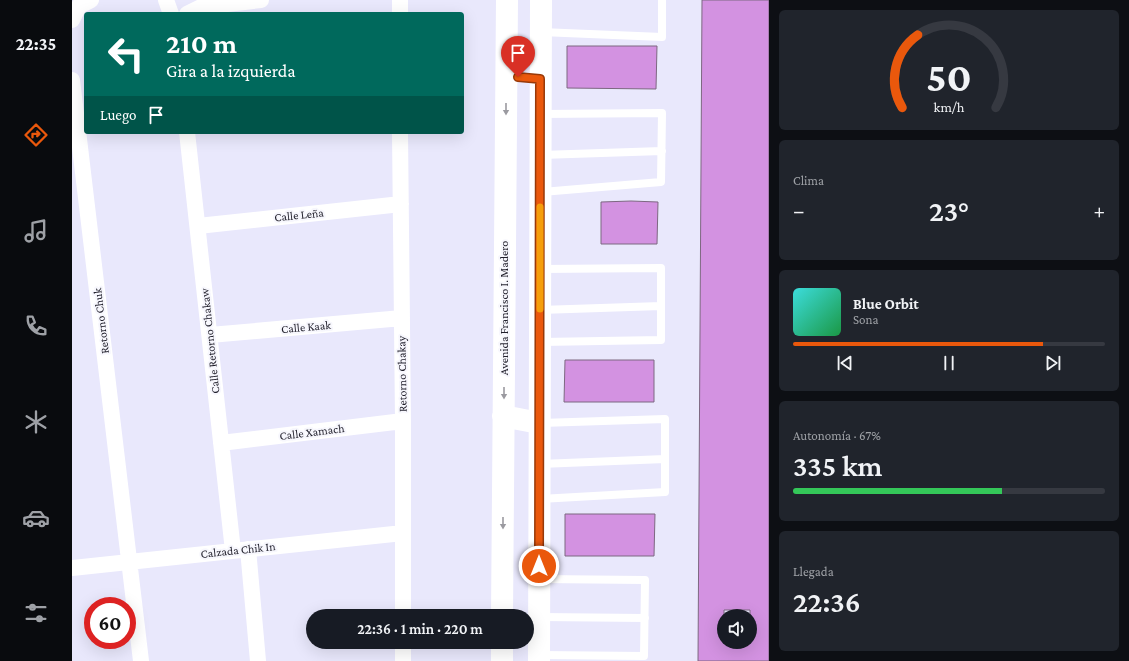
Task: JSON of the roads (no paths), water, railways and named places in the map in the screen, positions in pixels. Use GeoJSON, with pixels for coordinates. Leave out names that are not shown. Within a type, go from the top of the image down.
{"type":"FeatureCollection","features":[{"type":"Feature","properties":{"kind":"main road","name":"Avenida Francisco I. Madero"},"geometry":{"type":"LineString","coordinates":[[502,609],[507,0]]}},
{"type":"Feature","properties":{"kind":"main road"},"geometry":{"type":"LineString","coordinates":[[539,658],[541,0]]}},
{"type":"Feature","properties":{"kind":"main road"},"geometry":{"type":"LineString","coordinates":[[506,76],[540,79]]}},
{"type":"Feature","properties":{"kind":"main road"},"geometry":{"type":"LineString","coordinates":[[504,416],[539,423]]}},
{"type":"Feature","properties":{"kind":"main road"},"geometry":{"type":"LineString","coordinates":[[502,649],[502,661]]}},
{"type":"Feature","properties":{"kind":"street"},"geometry":{"type":"LineString","coordinates":[[72,20],[79,6],[91,0]]}},
{"type":"Feature","properties":{"kind":"street"},"geometry":{"type":"LineString","coordinates":[[166,0],[170,12]]}},
{"type":"Feature","properties":{"kind":"street"},"geometry":{"type":"LineString","coordinates":[[191,12],[200,8],[261,0]]}},
{"type":"Feature","properties":{"kind":"street"},"geometry":{"type":"LineString","coordinates":[[400,0],[400,12]]}},
{"type":"Feature","properties":{"kind":"street","name":"Retorno Chuk"},"geometry":{"type":"LineString","coordinates":[[72,80],[142,661]]}},
{"type":"Feature","properties":{"kind":"street","name":"Calle Retorno Chakaw"},"geometry":{"type":"LineString","coordinates":[[187,134],[222,443],[258,661]]}},
{"type":"Feature","properties":{"kind":"street","name":"Retorno Chakay"},"geometry":{"type":"LineString","coordinates":[[400,134],[403,609]]}},
{"type":"Feature","properties":{"kind":"street","name":"Calle Leña"},"geometry":{"type":"LineString","coordinates":[[198,226],[401,204]]}},
{"type":"Feature","properties":{"kind":"street","name":"Calle Kaak"},"geometry":{"type":"LineString","coordinates":[[210,336],[402,318]]}},
{"type":"Feature","properties":{"kind":"street","name":"Calle Xamach"},"geometry":{"type":"LineString","coordinates":[[222,443],[403,421]]}},
{"type":"Feature","properties":{"kind":"street","name":"Calzada Chik In"},"geometry":{"type":"LineString","coordinates":[[72,568],[403,533]]}},
{"type":"Feature","properties":{"kind":"street"},"geometry":{"type":"LineString","coordinates":[[403,649],[403,661]]}},
{"type":"Feature","properties":{"kind":"lane"},"geometry":{"type":"LineString","coordinates":[[540,32],[662,37],[662,0]]}},
{"type":"Feature","properties":{"kind":"lane"},"geometry":{"type":"LineString","coordinates":[[540,114],[662,113],[661,182],[540,192]]}},
{"type":"Feature","properties":{"kind":"lane"},"geometry":{"type":"LineString","coordinates":[[540,155],[662,151]]}},
{"type":"Feature","properties":{"kind":"lane"},"geometry":{"type":"LineString","coordinates":[[540,269],[661,268],[661,340],[540,342]]}},
{"type":"Feature","properties":{"kind":"lane"},"geometry":{"type":"LineString","coordinates":[[540,310],[661,306]]}},
{"type":"Feature","properties":{"kind":"lane"},"geometry":{"type":"LineString","coordinates":[[539,423],[665,419],[665,492],[539,499]]}},
{"type":"Feature","properties":{"kind":"lane"},"geometry":{"type":"LineString","coordinates":[[539,464],[665,458]]}},
{"type":"Feature","properties":{"kind":"lane"},"geometry":{"type":"LineString","coordinates":[[539,579],[646,580],[644,656],[539,658]]}},
{"type":"Feature","properties":{"kind":"lane"},"geometry":{"type":"LineString","coordinates":[[539,617],[645,618]]}}]}
